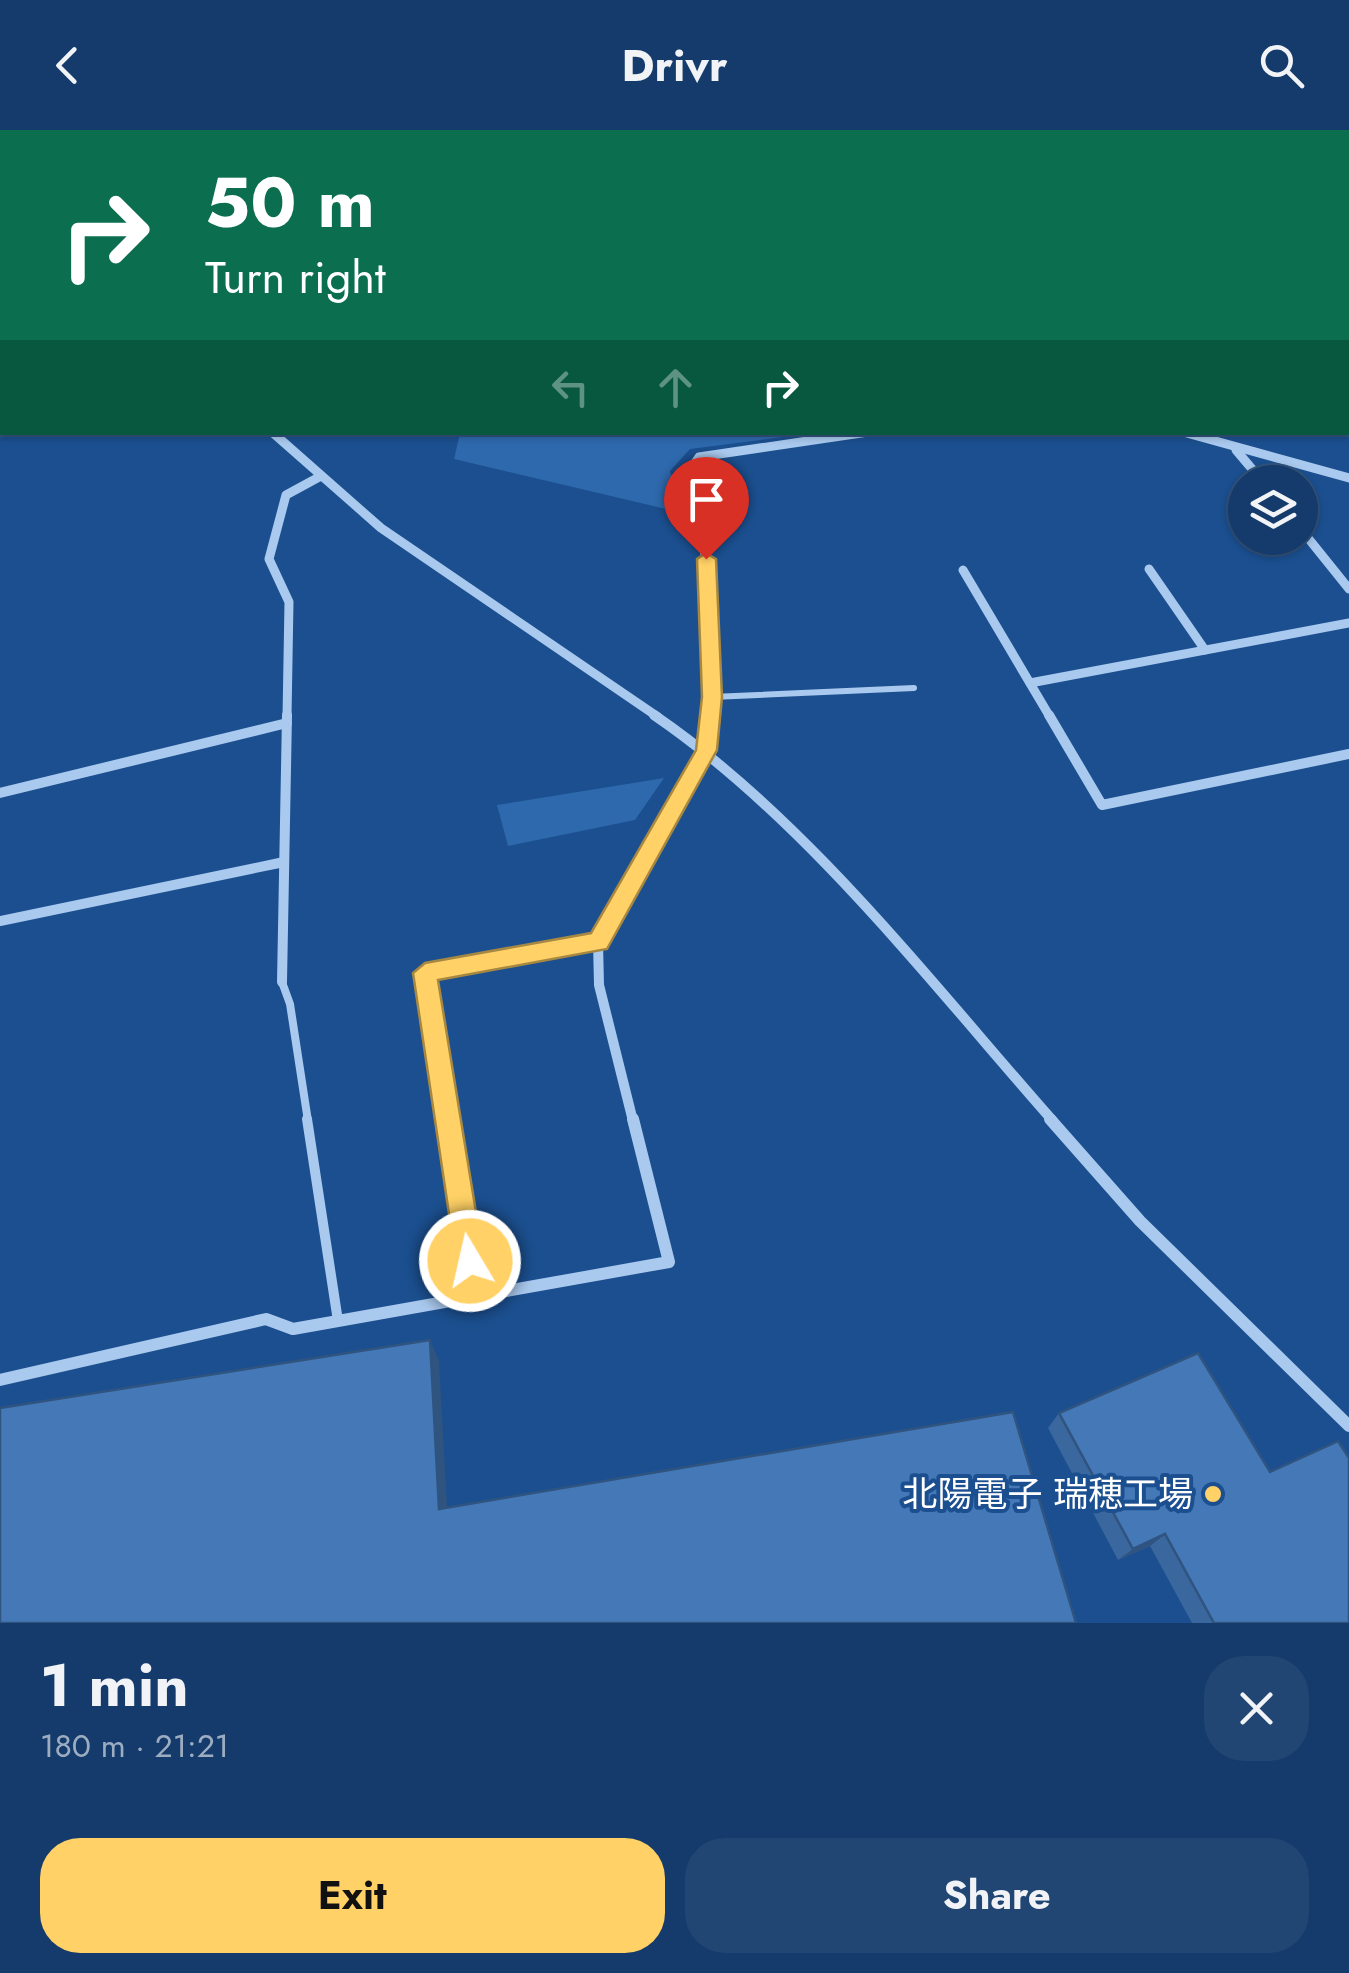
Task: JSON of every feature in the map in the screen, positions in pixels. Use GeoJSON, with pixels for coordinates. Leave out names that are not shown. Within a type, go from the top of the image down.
{"type":"FeatureCollection","features":[{"type":"Feature","properties":{"kind":"street"},"geometry":{"type":"LineString","coordinates":[[275,435],[381,528],[706,750],[854,894],[1140,1220],[1349,1426]]}},
{"type":"Feature","properties":{"kind":"street"},"geometry":{"type":"LineString","coordinates":[[0,1380],[266,1319],[293,1329],[670,1262],[599,985],[598,942],[706,750],[712,697],[706,559],[688,474],[699,458],[848,435]]}},
{"type":"Feature","properties":{"kind":"street"},"geometry":{"type":"LineString","coordinates":[[1193,435],[1349,478]]}},
{"type":"Feature","properties":{"kind":"street"},"geometry":{"type":"LineString","coordinates":[[1236,449],[1249,465]]}},
{"type":"Feature","properties":{"kind":"street"},"geometry":{"type":"LineString","coordinates":[[282,982],[289,602],[269,559],[286,495],[322,476]]}},
{"type":"Feature","properties":{"kind":"street"},"geometry":{"type":"LineString","coordinates":[[1318,550],[1349,589]]}},
{"type":"Feature","properties":{"kind":"street"},"geometry":{"type":"LineString","coordinates":[[1150,568],[1205,650]]}},
{"type":"Feature","properties":{"kind":"street"},"geometry":{"type":"LineString","coordinates":[[963,570],[1102,805],[1349,754]]}},
{"type":"Feature","properties":{"kind":"street"},"geometry":{"type":"LineString","coordinates":[[1030,683],[1349,623]]}},
{"type":"Feature","properties":{"kind":"street"},"geometry":{"type":"LineString","coordinates":[[0,793],[287,723]]}},
{"type":"Feature","properties":{"kind":"street"},"geometry":{"type":"LineString","coordinates":[[0,921],[284,862]]}},
{"type":"Feature","properties":{"kind":"street"},"geometry":{"type":"LineString","coordinates":[[476,1297],[425,973],[598,942]]}},
{"type":"Feature","properties":{"kind":"lane"},"geometry":{"type":"LineString","coordinates":[[712,697],[914,688]]}},
{"type":"Feature","properties":{"kind":"lane"},"geometry":{"type":"LineString","coordinates":[[282,982],[290,1004],[338,1321]]}},
{"type":"Feature","properties":{"kind":"shaded area"},"geometry":{"type":"Polygon","coordinates":[[[459,435],[799,435],[690,449],[670,471],[683,513],[454,459],[459,435]]]}},
{"type":"Feature","properties":{"kind":"shaded area"},"geometry":{"type":"Polygon","coordinates":[[[664,778],[635,820],[508,846],[497,805],[664,778]]]}},
{"type":"Feature","properties":{"kind":"building"},"geometry":{"type":"Polygon","coordinates":[[[430,1340],[439,1509],[1013,1412],[1076,1623],[0,1623],[0,1408],[430,1340]]]}},
{"type":"Feature","properties":{"kind":"building","name":"北陽電子 瑞穂工場"},"geometry":{"type":"Polygon","coordinates":[[[1198,1353],[1270,1472],[1338,1441],[1349,1458],[1349,1623],[1214,1623],[1165,1534],[1133,1549],[1059,1413],[1198,1353]]]}},
{"type":"Feature","properties":{"kind":"place","name":"北陽電子 瑞穂工場"},"geometry":{"type":"Point","coordinates":[1213,1494]}},
{"type":"Feature","properties":{"kind":"route"},"geometry":{"type":"LineString","coordinates":[[470,1261],[425,973],[598,942],[706,750],[712,697],[706,559]]}}]}
